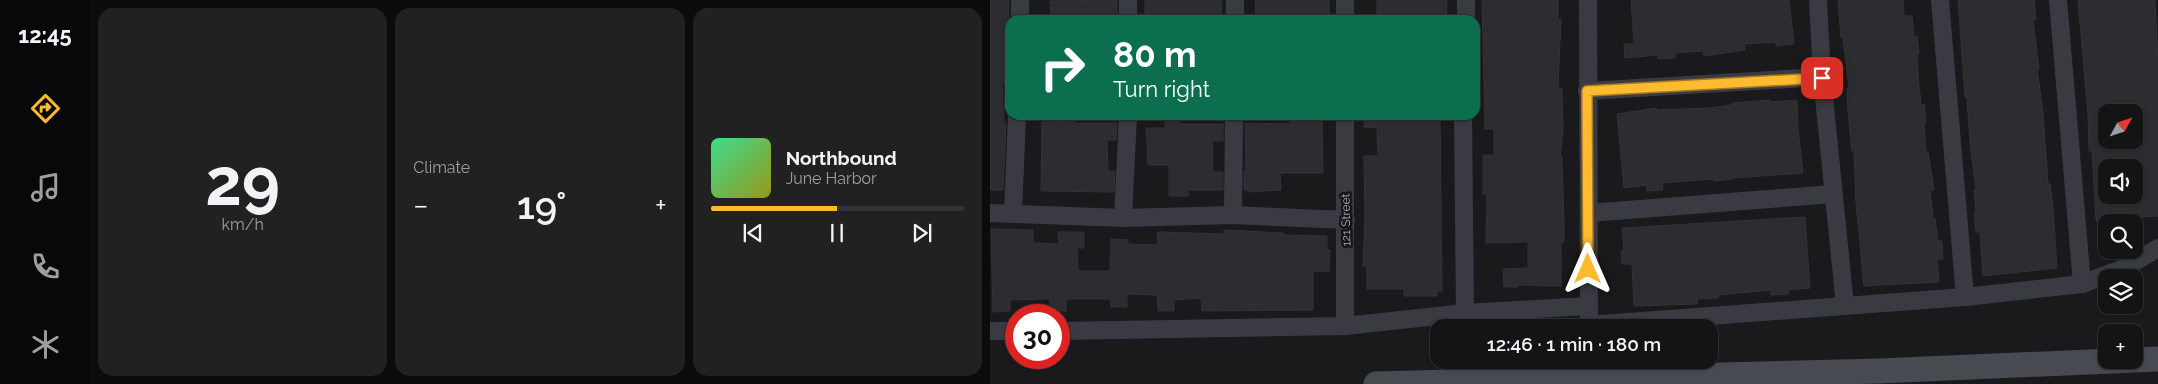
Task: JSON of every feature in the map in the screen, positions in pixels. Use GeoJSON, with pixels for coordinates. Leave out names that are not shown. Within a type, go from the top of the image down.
{"type":"FeatureCollection","features":[{"type":"Feature","properties":{"kind":"street"},"geometry":{"type":"LineString","coordinates":[[1020,0],[1020,15]]}},
{"type":"Feature","properties":{"kind":"street"},"geometry":{"type":"LineString","coordinates":[[1128,0],[1128,15]]}},
{"type":"Feature","properties":{"kind":"street"},"geometry":{"type":"LineString","coordinates":[[1235,0],[1235,15]]}},
{"type":"Feature","properties":{"kind":"street"},"geometry":{"type":"LineString","coordinates":[[1345,0],[1345,15]]}},
{"type":"Feature","properties":{"kind":"street"},"geometry":{"type":"LineString","coordinates":[[1466,0],[1466,15]]}},
{"type":"Feature","properties":{"kind":"street"},"geometry":{"type":"LineString","coordinates":[[1588,0],[1589,319]]}},
{"type":"Feature","properties":{"kind":"street"},"geometry":{"type":"LineString","coordinates":[[1818,0],[1822,78],[1845,306]]}},
{"type":"Feature","properties":{"kind":"street"},"geometry":{"type":"LineString","coordinates":[[1940,0],[1965,297]]}},
{"type":"Feature","properties":{"kind":"street"},"geometry":{"type":"LineString","coordinates":[[2058,0],[2082,284]]}},
{"type":"Feature","properties":{"kind":"street"},"geometry":{"type":"LineString","coordinates":[[1587,91],[1822,78]]}},
{"type":"Feature","properties":{"kind":"street"},"geometry":{"type":"LineString","coordinates":[[1013,214],[1017,120]]}},
{"type":"Feature","properties":{"kind":"street"},"geometry":{"type":"LineString","coordinates":[[1123,218],[1128,120]]}},
{"type":"Feature","properties":{"kind":"street"},"geometry":{"type":"LineString","coordinates":[[1233,215],[1234,120]]}},
{"type":"Feature","properties":{"kind":"street","name":"121 Street"},"geometry":{"type":"LineString","coordinates":[[1345,120],[1345,326]]}},
{"type":"Feature","properties":{"kind":"street"},"geometry":{"type":"LineString","coordinates":[[1463,120],[1465,313]]}},
{"type":"Feature","properties":{"kind":"street"},"geometry":{"type":"LineString","coordinates":[[1589,213],[1833,194]]}},
{"type":"Feature","properties":{"kind":"street"},"geometry":{"type":"LineString","coordinates":[[990,213],[1123,218],[1233,215],[1346,220]]}},
{"type":"Feature","properties":{"kind":"street"},"geometry":{"type":"LineString","coordinates":[[1679,319],[1965,297],[2082,284],[2102,278],[2124,268],[2158,248]]}},
{"type":"Feature","properties":{"kind":"street"},"geometry":{"type":"LineString","coordinates":[[1070,331],[1345,326],[1465,313],[1588,306]]}},
{"type":"Feature","properties":{"kind":"street"},"geometry":{"type":"LineString","coordinates":[[990,331],[1005,331]]}},
{"type":"Feature","properties":{"kind":"street"},"geometry":{"type":"LineString","coordinates":[[1376,384],[1589,369],[1880,372],[2158,359]]}},
{"type":"Feature","properties":{"kind":"building"},"geometry":{"type":"Polygon","coordinates":[[[990,0],[1009,0],[1009,15],[1005,15],[1005,83],[1002,83],[1004,124],[1006,124],[1003,190],[990,190],[990,0]]]}},
{"type":"Feature","properties":{"kind":"building"},"geometry":{"type":"Polygon","coordinates":[[[1117,0],[1117,15],[1051,15],[1050,1],[1117,0]]]}},
{"type":"Feature","properties":{"kind":"building"},"geometry":{"type":"Polygon","coordinates":[[[1145,0],[1221,0],[1222,15],[1145,15],[1145,0]]]}},
{"type":"Feature","properties":{"kind":"building"},"geometry":{"type":"Polygon","coordinates":[[[1255,0],[1329,0],[1329,15],[1256,15],[1255,0]]]}},
{"type":"Feature","properties":{"kind":"building"},"geometry":{"type":"Polygon","coordinates":[[[1377,0],[1447,0],[1446,15],[1377,15],[1377,0]]]}},
{"type":"Feature","properties":{"kind":"building"},"geometry":{"type":"Polygon","coordinates":[[[1482,0],[1558,0],[1558,19],[1561,19],[1558,88],[1562,88],[1563,128],[1560,157],[1562,157],[1564,224],[1564,242],[1561,242],[1561,286],[1518,285],[1518,287],[1504,287],[1503,269],[1528,268],[1528,242],[1486,243],[1487,194],[1483,194],[1483,155],[1494,155],[1494,129],[1485,129],[1482,0]]]}},
{"type":"Feature","properties":{"kind":"building"},"geometry":{"type":"Polygon","coordinates":[[[1631,0],[1789,0],[1794,44],[1776,46],[1776,42],[1744,44],[1745,50],[1704,56],[1703,51],[1675,53],[1675,58],[1658,59],[1658,55],[1625,58],[1624,44],[1634,44],[1631,0]]]}},
{"type":"Feature","properties":{"kind":"building"},"geometry":{"type":"Polygon","coordinates":[[[1838,0],[1903,0],[1904,16],[1912,16],[1914,37],[1917,36],[1919,54],[1917,54],[1921,105],[1924,104],[1926,122],[1924,123],[1926,152],[1928,152],[1934,190],[1930,190],[1933,219],[1935,218],[1938,241],[1942,241],[1943,259],[1937,259],[1939,282],[1864,286],[1856,203],[1854,151],[1852,151],[1848,112],[1847,89],[1849,88],[1843,37],[1841,38],[1838,0]]]}},
{"type":"Feature","properties":{"kind":"building"},"geometry":{"type":"Polygon","coordinates":[[[1958,0],[2034,0],[2036,19],[2033,20],[2039,69],[2037,69],[2043,113],[2048,184],[2050,184],[2053,206],[2057,268],[1983,276],[1980,232],[1976,232],[1974,213],[1976,213],[1974,190],[1976,190],[1967,97],[1965,97],[1958,0]]]}},
{"type":"Feature","properties":{"kind":"building"},"geometry":{"type":"Polygon","coordinates":[[[2078,0],[2155,0],[2158,61],[2158,216],[2098,214],[2098,223],[2096,220],[2092,151],[2089,151],[2088,115],[2078,0]]]}},
{"type":"Feature","properties":{"kind":"building"},"geometry":{"type":"Polygon","coordinates":[[[1770,100],[1770,102],[1797,100],[1803,173],[1714,181],[1714,179],[1662,183],[1663,190],[1647,191],[1647,185],[1624,188],[1617,114],[1656,108],[1657,110],[1709,108],[1732,105],[1732,103],[1770,100]]]}},
{"type":"Feature","properties":{"kind":"building"},"geometry":{"type":"Polygon","coordinates":[[[1165,120],[1180,120],[1180,124],[1223,124],[1223,141],[1212,141],[1213,172],[1223,172],[1223,190],[1188,190],[1188,196],[1169,196],[1169,165],[1148,165],[1146,128],[1165,128],[1165,120]]]}},
{"type":"Feature","properties":{"kind":"building"},"geometry":{"type":"Polygon","coordinates":[[[1290,120],[1322,120],[1323,173],[1280,173],[1281,190],[1248,192],[1248,190],[1244,190],[1244,171],[1246,171],[1245,123],[1290,124],[1290,120]]]}},
{"type":"Feature","properties":{"kind":"building"},"geometry":{"type":"Polygon","coordinates":[[[1365,120],[1440,120],[1442,291],[1437,291],[1437,296],[1404,296],[1404,289],[1367,289],[1367,266],[1363,266],[1365,219],[1364,156],[1378,156],[1377,128],[1364,127],[1365,120]]]}},
{"type":"Feature","properties":{"kind":"building"},"geometry":{"type":"Polygon","coordinates":[[[1075,121],[1075,123],[1117,123],[1116,140],[1107,140],[1108,171],[1115,171],[1114,192],[1041,191],[1042,122],[1075,121]]]}},
{"type":"Feature","properties":{"kind":"building"},"geometry":{"type":"Polygon","coordinates":[[[1805,217],[1810,288],[1788,290],[1789,294],[1771,295],[1771,290],[1718,295],[1718,298],[1697,299],[1697,304],[1634,306],[1632,264],[1622,264],[1621,251],[1624,251],[1622,228],[1805,217]]]}},
{"type":"Feature","properties":{"kind":"building"},"geometry":{"type":"Polygon","coordinates":[[[991,229],[1033,230],[1033,243],[1059,244],[1058,232],[1084,232],[1084,248],[1077,248],[1078,271],[1110,271],[1111,239],[1128,240],[1128,244],[1157,245],[1158,232],[1224,234],[1224,230],[1283,233],[1283,235],[1327,236],[1327,250],[1330,250],[1329,272],[1313,271],[1313,310],[1202,311],[1201,298],[1174,300],[1174,311],[1158,311],[1157,295],[1127,294],[1127,307],[1111,307],[1111,299],[1066,299],[1066,304],[1050,304],[1050,299],[1010,300],[1010,304],[1005,304],[1005,311],[993,312],[991,229]]]}},
{"type":"Feature","properties":{"kind":"route"},"geometry":{"type":"LineString","coordinates":[[1588,269],[1587,91],[1822,78]]}}]}
